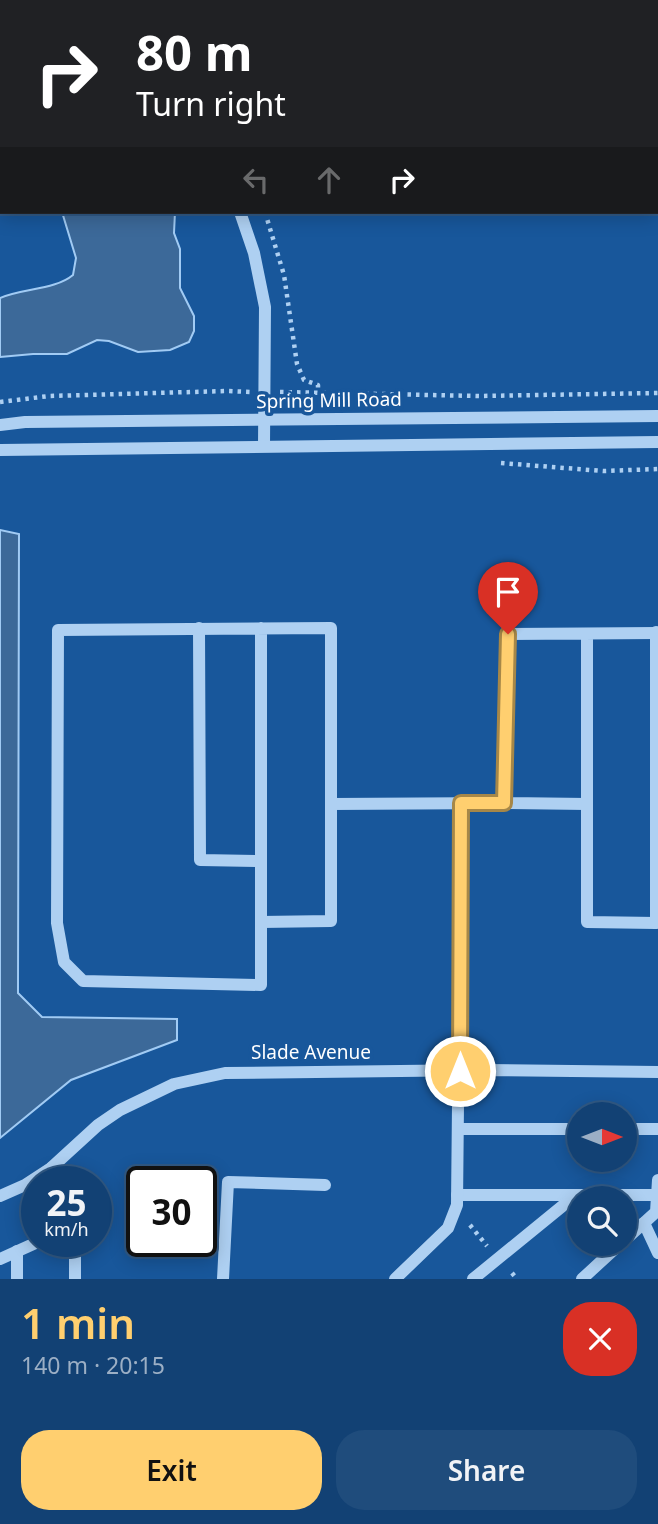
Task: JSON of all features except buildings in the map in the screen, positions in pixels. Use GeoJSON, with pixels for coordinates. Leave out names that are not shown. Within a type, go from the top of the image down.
{"type":"FeatureCollection","features":[{"type":"Feature","properties":{"kind":"street"},"geometry":{"type":"LineString","coordinates":[[241,214],[254,253],[265,307],[264,445]]}},
{"type":"Feature","properties":{"kind":"street","name":"Spring Mill Road"},"geometry":{"type":"LineString","coordinates":[[0,425],[25,422],[658,415]]}},
{"type":"Feature","properties":{"kind":"street"},"geometry":{"type":"LineString","coordinates":[[0,450],[658,442]]}},
{"type":"Feature","properties":{"kind":"street"},"geometry":{"type":"LineString","coordinates":[[261,628],[260,861],[261,985],[83,981],[64,961],[57,923],[58,630],[199,628],[261,628],[331,628],[331,921],[261,922]]}},
{"type":"Feature","properties":{"kind":"street"},"geometry":{"type":"LineString","coordinates":[[199,628],[200,860],[260,861]]}},
{"type":"Feature","properties":{"kind":"street"},"geometry":{"type":"LineString","coordinates":[[504,803],[508,634],[657,633],[656,922],[587,922],[587,634]]}},
{"type":"Feature","properties":{"kind":"street"},"geometry":{"type":"LineString","coordinates":[[395,1279],[448,1228],[457,1205],[461,803]]}},
{"type":"Feature","properties":{"kind":"street"},"geometry":{"type":"LineString","coordinates":[[331,804],[587,804]]}},
{"type":"Feature","properties":{"kind":"street","name":"Slade Avenue"},"geometry":{"type":"LineString","coordinates":[[53,1166],[98,1125],[120,1110],[174,1084],[208,1076],[245,1071],[658,1072]]}},
{"type":"Feature","properties":{"kind":"street"},"geometry":{"type":"LineString","coordinates":[[459,1129],[567,1129]]}},
{"type":"Feature","properties":{"kind":"street"},"geometry":{"type":"LineString","coordinates":[[637,1129],[658,1129]]}},
{"type":"Feature","properties":{"kind":"street"},"geometry":{"type":"LineString","coordinates":[[637,1229],[656,1212],[658,1181]]}},
{"type":"Feature","properties":{"kind":"street"},"geometry":{"type":"LineString","coordinates":[[223,1279],[228,1182],[325,1185]]}},
{"type":"Feature","properties":{"kind":"street","name":"Slade Avenue"},"geometry":{"type":"LineString","coordinates":[[0,1196],[21,1186]]}},
{"type":"Feature","properties":{"kind":"street"},"geometry":{"type":"LineString","coordinates":[[457,1195],[567,1195]]}},
{"type":"Feature","properties":{"kind":"street"},"geometry":{"type":"LineString","coordinates":[[637,1195],[657,1195]]}},
{"type":"Feature","properties":{"kind":"street"},"geometry":{"type":"LineString","coordinates":[[473,1279],[567,1202]]}},
{"type":"Feature","properties":{"kind":"street"},"geometry":{"type":"LineString","coordinates":[[644,1223],[658,1253]]}},
{"type":"Feature","properties":{"kind":"street"},"geometry":{"type":"LineString","coordinates":[[0,1259],[21,1249]]}},
{"type":"Feature","properties":{"kind":"street"},"geometry":{"type":"LineString","coordinates":[[17,1251],[17,1279]]}},
{"type":"Feature","properties":{"kind":"street"},"geometry":{"type":"LineString","coordinates":[[582,1279],[607,1256]]}},
{"type":"Feature","properties":{"kind":"street"},"geometry":{"type":"LineString","coordinates":[[75,1257],[75,1279]]}},
{"type":"Feature","properties":{"kind":"path"},"geometry":{"type":"LineString","coordinates":[[266,214],[284,275],[297,364],[304,380],[318,385],[318,391]]}},
{"type":"Feature","properties":{"kind":"path"},"geometry":{"type":"LineString","coordinates":[[0,402],[49,396],[227,390]]}},
{"type":"Feature","properties":{"kind":"path"},"geometry":{"type":"LineString","coordinates":[[294,392],[480,396],[658,393]]}},
{"type":"Feature","properties":{"kind":"path"},"geometry":{"type":"LineString","coordinates":[[470,1225],[492,1252]]}},
{"type":"Feature","properties":{"kind":"path"},"geometry":{"type":"LineString","coordinates":[[512,1273],[517,1279]]}},
{"type":"Feature","properties":{"kind":"water"},"geometry":{"type":"Polygon","coordinates":[[[63,214],[175,214],[174,233],[180,249],[180,288],[194,316],[194,331],[189,342],[170,350],[138,352],[109,341],[97,340],[67,354],[0,357],[0,298],[66,280],[73,275],[76,258],[63,214]]]}},
{"type":"Feature","properties":{"kind":"water"},"geometry":{"type":"Polygon","coordinates":[[[0,530],[19,534],[18,993],[42,1017],[177,1019],[177,1040],[71,1080],[0,1138],[0,530]]]}},
{"type":"Feature","properties":{"kind":"route"},"geometry":{"type":"LineString","coordinates":[[460,1071],[461,803],[504,803],[508,634]]}}]}
